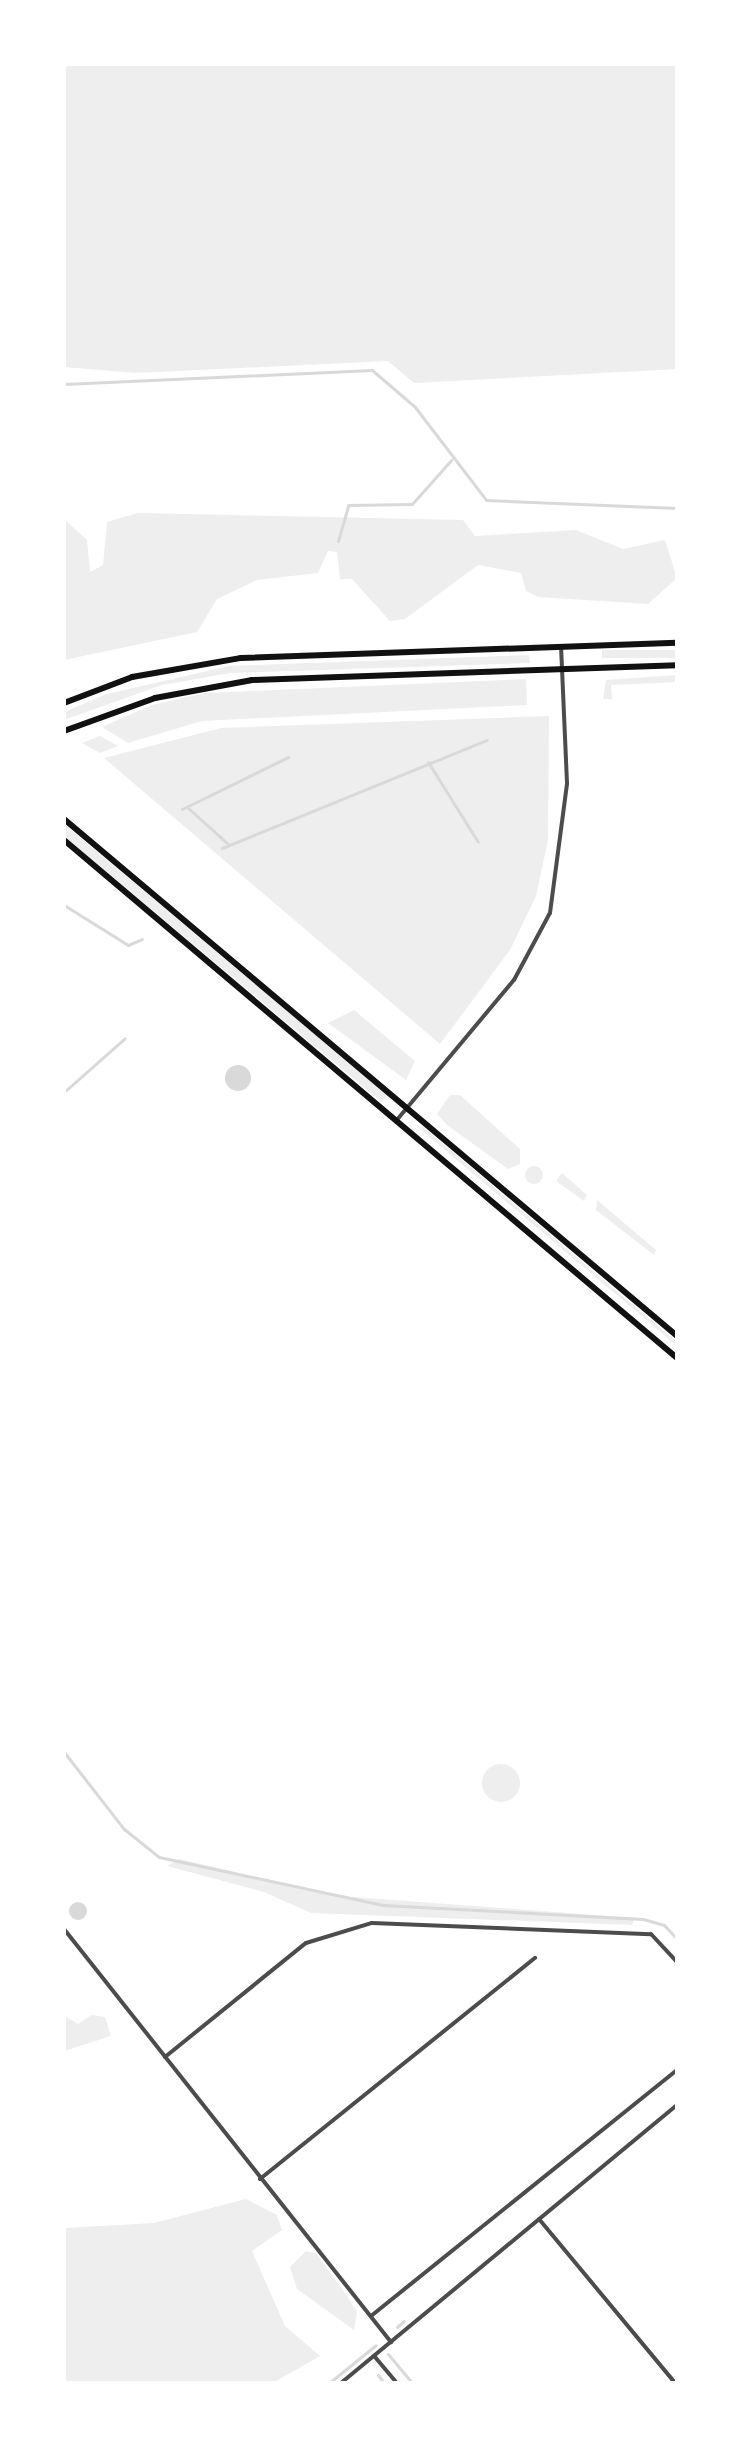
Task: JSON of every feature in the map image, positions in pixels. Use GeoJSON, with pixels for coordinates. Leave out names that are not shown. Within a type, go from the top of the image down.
{"type":"FeatureCollection","features":[{"type":"Feature","properties":{"kind":"main road"},"geometry":{"type":"LineString","coordinates":[[64,703],[132,677],[241,658],[677,643]]}},
{"type":"Feature","properties":{"kind":"main road"},"geometry":{"type":"LineString","coordinates":[[64,731],[155,698],[252,680],[677,665]]}},
{"type":"Feature","properties":{"kind":"main road"},"geometry":{"type":"LineString","coordinates":[[64,819],[677,1336]]}},
{"type":"Feature","properties":{"kind":"main road"},"geometry":{"type":"LineString","coordinates":[[64,840],[677,1358]]}},
{"type":"Feature","properties":{"kind":"street"},"geometry":{"type":"LineString","coordinates":[[396,1121],[514,980],[550,913],[566,805],[561,647]]}},
{"type":"Feature","properties":{"kind":"street"},"geometry":{"type":"LineString","coordinates":[[165,2057],[306,1943],[372,1923],[651,1934],[677,1962]]}},
{"type":"Feature","properties":{"kind":"street"},"geometry":{"type":"LineString","coordinates":[[64,1929],[391,2342]]}},
{"type":"Feature","properties":{"kind":"street"},"geometry":{"type":"LineString","coordinates":[[260,2179],[535,1958]]}},
{"type":"Feature","properties":{"kind":"street"},"geometry":{"type":"LineString","coordinates":[[371,2316],[677,2070]]}},
{"type":"Feature","properties":{"kind":"street"},"geometry":{"type":"LineString","coordinates":[[341,2383],[677,2105]]}},
{"type":"Feature","properties":{"kind":"street"},"geometry":{"type":"LineString","coordinates":[[539,2219],[675,2381]]}},
{"type":"Feature","properties":{"kind":"street"},"geometry":{"type":"LineString","coordinates":[[375,2356],[397,2383]]}},
{"type":"Feature","properties":{"kind":"shaded area"},"geometry":{"type":"Polygon","coordinates":[[[64,64],[677,64],[677,369],[414,383],[388,361],[136,373],[64,367],[64,64]]]}},
{"type":"Feature","properties":{"kind":"shaded area"},"geometry":{"type":"Polygon","coordinates":[[[138,513],[463,520],[475,536],[576,530],[623,549],[665,540],[677,578],[648,604],[538,597],[526,591],[521,573],[478,565],[405,619],[390,621],[352,579],[340,579],[337,552],[328,551],[318,573],[257,580],[217,599],[197,632],[64,660],[64,519],[87,540],[90,572],[103,565],[107,522],[138,513]]]}},
{"type":"Feature","properties":{"kind":"shaded area"},"geometry":{"type":"Polygon","coordinates":[[[602,650],[677,650],[677,658],[602,658],[602,650]]]}},
{"type":"Feature","properties":{"kind":"shaded area"},"geometry":{"type":"Polygon","coordinates":[[[529,655],[530,663],[230,673],[162,685],[64,720],[64,712],[107,694],[229,666],[529,655]]]}},
{"type":"Feature","properties":{"kind":"shaded area"},"geometry":{"type":"Polygon","coordinates":[[[677,675],[677,682],[611,685],[612,699],[603,699],[606,680],[677,675]]]}},
{"type":"Feature","properties":{"kind":"shaded area"},"geometry":{"type":"Polygon","coordinates":[[[526,679],[527,705],[202,721],[128,743],[102,727],[152,705],[206,693],[526,679]]]}},
{"type":"Feature","properties":{"kind":"shaded area"},"geometry":{"type":"Polygon","coordinates":[[[549,716],[548,840],[536,896],[510,950],[440,1044],[104,758],[221,728],[549,716]]]}},
{"type":"Feature","properties":{"kind":"shaded area"},"geometry":{"type":"Polygon","coordinates":[[[100,736],[118,746],[100,753],[82,743],[100,736]]]}},
{"type":"Feature","properties":{"kind":"shaded area"},"geometry":{"type":"Polygon","coordinates":[[[64,824],[387,1095],[381,1102],[64,836],[64,824]]]}},
{"type":"Feature","properties":{"kind":"shaded area"},"geometry":{"type":"Polygon","coordinates":[[[354,1010],[415,1061],[406,1080],[328,1023],[354,1010]]]}},
{"type":"Feature","properties":{"kind":"shaded area"},"geometry":{"type":"Polygon","coordinates":[[[238,1065],[247,1069],[251,1078],[247,1087],[238,1091],[229,1087],[225,1078],[229,1069],[238,1065]]]}},
{"type":"Feature","properties":{"kind":"shaded area"},"geometry":{"type":"Polygon","coordinates":[[[450,1095],[460,1095],[520,1149],[520,1164],[508,1169],[447,1125],[437,1114],[450,1095]]]}},
{"type":"Feature","properties":{"kind":"shaded area"},"geometry":{"type":"Polygon","coordinates":[[[421,1125],[677,1342],[677,1346],[419,1128],[421,1125]]]}},
{"type":"Feature","properties":{"kind":"shaded area"},"geometry":{"type":"Polygon","coordinates":[[[530,1166],[538,1166],[543,1175],[541,1182],[530,1184],[525,1179],[525,1171],[530,1166]]]}},
{"type":"Feature","properties":{"kind":"shaded area"},"geometry":{"type":"Polygon","coordinates":[[[562,1173],[587,1195],[584,1201],[556,1181],[562,1173]]]}},
{"type":"Feature","properties":{"kind":"shaded area"},"geometry":{"type":"Polygon","coordinates":[[[597,1200],[656,1250],[654,1255],[596,1210],[597,1200]]]}},
{"type":"Feature","properties":{"kind":"shaded area"},"geometry":{"type":"Polygon","coordinates":[[[501,1764],[514,1770],[520,1783],[514,1796],[501,1802],[488,1796],[482,1783],[488,1770],[501,1764]]]}},
{"type":"Feature","properties":{"kind":"shaded area"},"geometry":{"type":"Polygon","coordinates":[[[179,1859],[340,1896],[635,1918],[632,1925],[311,1913],[264,1892],[167,1866],[179,1859]]]}},
{"type":"Feature","properties":{"kind":"shaded area"},"geometry":{"type":"Polygon","coordinates":[[[78,1902],[87,1911],[78,1920],[69,1911],[78,1902]]]}},
{"type":"Feature","properties":{"kind":"shaded area"},"geometry":{"type":"Polygon","coordinates":[[[92,2015],[105,2017],[111,2036],[64,2051],[64,2016],[78,2024],[92,2015]]]}},
{"type":"Feature","properties":{"kind":"shaded area"},"geometry":{"type":"Polygon","coordinates":[[[246,2199],[277,2215],[282,2230],[252,2251],[285,2326],[320,2356],[273,2383],[64,2383],[64,2228],[154,2223],[246,2199]]]}},
{"type":"Feature","properties":{"kind":"shaded area"},"geometry":{"type":"Polygon","coordinates":[[[306,2251],[317,2254],[357,2312],[354,2330],[297,2289],[290,2267],[306,2251]]]}},
{"type":"Feature","properties":{"kind":"waterway"},"geometry":{"type":"LineString","coordinates":[[64,384],[372,370],[415,407],[486,500],[677,508]]}},
{"type":"Feature","properties":{"kind":"waterway"},"geometry":{"type":"LineString","coordinates":[[338,541],[348,505],[412,504],[451,460]]}},
{"type":"Feature","properties":{"kind":"waterway"},"geometry":{"type":"LineString","coordinates":[[222,848],[487,740]]}},
{"type":"Feature","properties":{"kind":"waterway"},"geometry":{"type":"LineString","coordinates":[[182,809],[288,757]]}},
{"type":"Feature","properties":{"kind":"waterway"},"geometry":{"type":"LineString","coordinates":[[428,762],[478,842]]}},
{"type":"Feature","properties":{"kind":"waterway"},"geometry":{"type":"LineString","coordinates":[[187,807],[227,843]]}},
{"type":"Feature","properties":{"kind":"waterway"},"geometry":{"type":"LineString","coordinates":[[64,905],[128,945],[142,939]]}},
{"type":"Feature","properties":{"kind":"waterway"},"geometry":{"type":"LineString","coordinates":[[64,1092],[125,1038]]}},
{"type":"Feature","properties":{"kind":"waterway"},"geometry":{"type":"LineString","coordinates":[[64,1752],[124,1829],[159,1857],[383,1905],[643,1919],[664,1925],[677,1939]]}},
{"type":"Feature","properties":{"kind":"waterway"},"geometry":{"type":"LineString","coordinates":[[397,2327],[404,2321]]}},
{"type":"Feature","properties":{"kind":"waterway"},"geometry":{"type":"LineString","coordinates":[[329,2383],[376,2345]]}},
{"type":"Feature","properties":{"kind":"waterway"},"geometry":{"type":"LineString","coordinates":[[388,2354],[412,2383]]}},
{"type":"Feature","properties":{"kind":"waterway"},"geometry":{"type":"LineString","coordinates":[[378,2375],[384,2383]]}}]}
